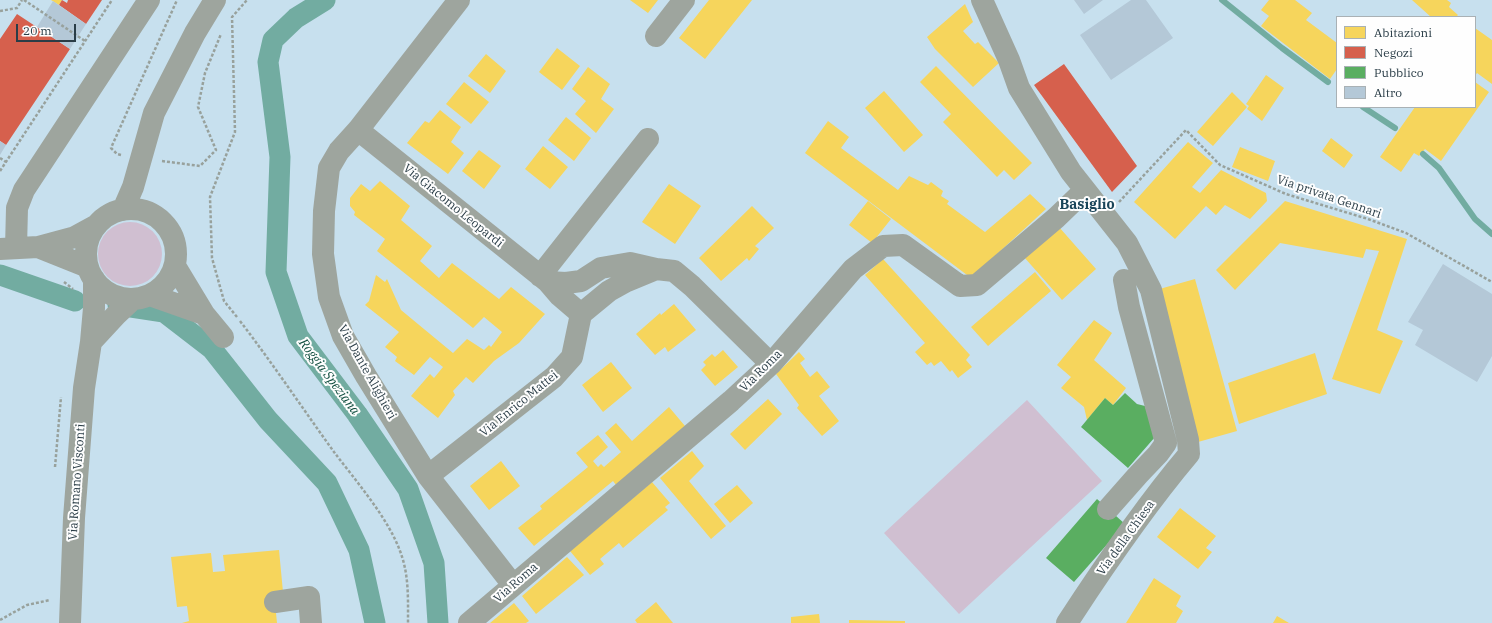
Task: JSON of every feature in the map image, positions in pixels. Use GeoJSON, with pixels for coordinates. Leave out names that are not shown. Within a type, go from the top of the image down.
{"type":"FeatureCollection","features":[{"type":"Feature","properties":{"kind":"street"},"geometry":{"type":"LineString","coordinates":[[97,225],[75,237],[38,247],[8,249],[16,222],[17,208],[24,190],[149,0]]}},
{"type":"Feature","properties":{"kind":"street"},"geometry":{"type":"LineString","coordinates":[[123,210],[133,187],[154,113],[195,33],[215,0]]}},
{"type":"Feature","properties":{"kind":"street","name":"Via Dante Alighieri"},"geometry":{"type":"LineString","coordinates":[[459,0],[358,130],[339,151],[329,168],[324,211],[323,254],[329,296],[343,336],[428,476],[514,585]]}},
{"type":"Feature","properties":{"kind":"street"},"geometry":{"type":"LineString","coordinates":[[656,36],[684,0]]}},
{"type":"Feature","properties":{"kind":"street"},"geometry":{"type":"LineString","coordinates":[[982,0],[1009,60],[1019,88],[1085,190],[1127,242],[1151,290],[1188,440],[1189,454],[1158,454]]}},
{"type":"Feature","properties":{"kind":"street","name":"Via Giacomo Leopardi"},"geometry":{"type":"LineString","coordinates":[[358,130],[544,279]]}},
{"type":"Feature","properties":{"kind":"street"},"geometry":{"type":"LineString","coordinates":[[544,279],[648,139]]}},
{"type":"Feature","properties":{"kind":"street","name":"Via Romano Visconti"},"geometry":{"type":"LineString","coordinates":[[139,165],[156,216]]}},
{"type":"Feature","properties":{"kind":"street","name":"Via Roma"},"geometry":{"type":"LineString","coordinates":[[469,623],[731,401],[771,364],[853,268],[883,246],[903,245],[960,286],[977,285],[992,274],[1056,218],[1085,190]]}},
{"type":"Feature","properties":{"kind":"street","name":"Via Romano Visconti"},"geometry":{"type":"LineString","coordinates":[[70,623],[74,518],[79,451],[84,388],[91,342],[94,308],[91,273],[86,252],[89,237],[97,225],[109,215],[123,210],[135,209],[146,211],[156,216],[171,233],[175,244],[175,266],[169,278],[161,288],[142,297],[116,315],[91,342]]}},
{"type":"Feature","properties":{"kind":"street"},"geometry":{"type":"LineString","coordinates":[[38,247],[91,273],[104,290],[118,297],[142,297],[204,314]]}},
{"type":"Feature","properties":{"kind":"street"},"geometry":{"type":"LineString","coordinates":[[544,279],[566,283],[581,281],[601,268],[630,263],[656,269],[674,271],[692,286],[771,364]]}},
{"type":"Feature","properties":{"kind":"street"},"geometry":{"type":"LineString","coordinates":[[175,266],[204,314],[223,337]]}},
{"type":"Feature","properties":{"kind":"street"},"geometry":{"type":"LineString","coordinates":[[544,279],[560,296],[581,314],[609,291],[627,281],[656,269]]}},
{"type":"Feature","properties":{"kind":"street"},"geometry":{"type":"LineString","coordinates":[[1108,510],[1166,443],[1124,280]]}},
{"type":"Feature","properties":{"kind":"street","name":"Via Enrico Mattei"},"geometry":{"type":"LineString","coordinates":[[428,476],[554,377],[572,357],[581,314]]}},
{"type":"Feature","properties":{"kind":"street","name":"Via della Chiesa"},"geometry":{"type":"LineString","coordinates":[[1067,623],[1112,556],[1189,454]]}},
{"type":"Feature","properties":{"kind":"street"},"geometry":{"type":"LineString","coordinates":[[275,602],[309,598],[311,623]]}},
{"type":"Feature","properties":{"kind":"path"},"geometry":{"type":"LineString","coordinates":[[0,11],[17,8],[23,0],[85,41]]}},
{"type":"Feature","properties":{"kind":"path"},"geometry":{"type":"LineString","coordinates":[[0,171],[112,0]]}},
{"type":"Feature","properties":{"kind":"path"},"geometry":{"type":"LineString","coordinates":[[116,154],[111,148],[177,0]]}},
{"type":"Feature","properties":{"kind":"path"},"geometry":{"type":"LineString","coordinates":[[228,23],[247,0]]}},
{"type":"Feature","properties":{"kind":"path"},"geometry":{"type":"LineString","coordinates":[[232,17],[235,132],[210,197],[212,258],[224,301],[277,370],[314,424],[388,525],[400,551],[407,578],[408,623]]}},
{"type":"Feature","properties":{"kind":"path"},"geometry":{"type":"LineString","coordinates":[[169,162],[200,166],[216,150],[198,107],[205,73],[224,29]]}},
{"type":"Feature","properties":{"kind":"path","name":"Via privata Gennari"},"geometry":{"type":"LineString","coordinates":[[1104,214],[1119,202],[1186,130],[1220,164],[1286,194],[1368,219],[1406,233],[1492,282]]}},
{"type":"Feature","properties":{"kind":"path"},"geometry":{"type":"LineString","coordinates":[[0,158],[6,162]]}},
{"type":"Feature","properties":{"kind":"path"},"geometry":{"type":"LineString","coordinates":[[0,620],[27,605],[72,595]]}},
{"type":"Feature","properties":{"kind":"shaded area"},"geometry":{"type":"Polygon","coordinates":[[[130,222],[148,228],[156,236],[162,254],[156,272],[148,280],[130,286],[112,280],[104,272],[98,254],[104,236],[112,228],[130,222]]]}},
{"type":"Feature","properties":{"kind":"shaded area"},"geometry":{"type":"Polygon","coordinates":[[[1027,400],[1102,481],[959,614],[884,533],[1027,400]]]}},
{"type":"Feature","properties":{"kind":"building: Abitazioni"},"geometry":{"type":"Polygon","coordinates":[[[51,0],[62,0],[59,5],[51,0]]]}},
{"type":"Feature","properties":{"kind":"building: Abitazioni"},"geometry":{"type":"Polygon","coordinates":[[[630,0],[658,0],[648,13],[630,0]]]}},
{"type":"Feature","properties":{"kind":"building: Abitazioni"},"geometry":{"type":"Polygon","coordinates":[[[709,0],[752,0],[705,59],[679,38],[709,0]]]}},
{"type":"Feature","properties":{"kind":"building: Abitazioni"},"geometry":{"type":"Polygon","coordinates":[[[1269,0],[1295,0],[1312,13],[1306,20],[1336,42],[1336,70],[1330,79],[1261,26],[1269,16],[1261,10],[1269,0]]]}},
{"type":"Feature","properties":{"kind":"building: Abitazioni"},"geometry":{"type":"Polygon","coordinates":[[[1412,0],[1447,0],[1451,3],[1449,7],[1458,15],[1457,16],[1430,16],[1412,0]]]}},
{"type":"Feature","properties":{"kind":"building: Abitazioni"},"geometry":{"type":"Polygon","coordinates":[[[965,4],[973,22],[963,31],[975,44],[978,42],[999,63],[973,87],[935,49],[927,37],[965,4]]]}},
{"type":"Feature","properties":{"kind":"building: Abitazioni"},"geometry":{"type":"Polygon","coordinates":[[[1476,29],[1492,40],[1492,84],[1477,73],[1476,74],[1476,29]]]}},
{"type":"Feature","properties":{"kind":"building: Abitazioni"},"geometry":{"type":"Polygon","coordinates":[[[557,48],[580,66],[562,90],[539,72],[557,48]]]}},
{"type":"Feature","properties":{"kind":"building: Abitazioni"},"geometry":{"type":"Polygon","coordinates":[[[486,54],[506,71],[490,93],[468,76],[486,54]]]}},
{"type":"Feature","properties":{"kind":"building: Abitazioni"},"geometry":{"type":"Polygon","coordinates":[[[936,66],[1032,163],[1014,180],[1004,170],[997,177],[943,122],[951,114],[920,82],[936,66]]]}},
{"type":"Feature","properties":{"kind":"building: Abitazioni"},"geometry":{"type":"Polygon","coordinates":[[[588,67],[610,84],[601,99],[614,109],[596,133],[575,114],[586,101],[572,89],[588,67]]]}},
{"type":"Feature","properties":{"kind":"building: Abitazioni"},"geometry":{"type":"Polygon","coordinates":[[[1266,75],[1284,88],[1262,121],[1247,109],[1249,106],[1246,104],[1266,75]]]}},
{"type":"Feature","properties":{"kind":"building: Abitazioni"},"geometry":{"type":"Polygon","coordinates":[[[464,82],[489,102],[471,124],[446,104],[464,82]]]}},
{"type":"Feature","properties":{"kind":"building: Abitazioni"},"geometry":{"type":"Polygon","coordinates":[[[1476,83],[1489,92],[1441,161],[1425,149],[1419,156],[1414,153],[1401,172],[1380,157],[1414,108],[1476,108],[1476,83]]]}},
{"type":"Feature","properties":{"kind":"building: Abitazioni"},"geometry":{"type":"Polygon","coordinates":[[[884,91],[923,135],[904,152],[865,108],[884,91]]]}},
{"type":"Feature","properties":{"kind":"building: Abitazioni"},"geometry":{"type":"Polygon","coordinates":[[[1232,92],[1247,107],[1213,146],[1197,132],[1232,92]]]}},
{"type":"Feature","properties":{"kind":"building: Abitazioni"},"geometry":{"type":"Polygon","coordinates":[[[440,110],[461,127],[451,142],[464,153],[448,174],[407,143],[425,121],[429,123],[440,110]]]}},
{"type":"Feature","properties":{"kind":"building: Abitazioni"},"geometry":{"type":"Polygon","coordinates":[[[566,117],[591,138],[574,161],[548,140],[566,117]]]}},
{"type":"Feature","properties":{"kind":"building: Abitazioni"},"geometry":{"type":"Polygon","coordinates":[[[828,121],[849,137],[841,148],[898,190],[909,176],[928,185],[931,182],[943,191],[941,196],[949,201],[947,204],[985,232],[1030,194],[1046,209],[971,278],[805,153],[828,121]]]}},
{"type":"Feature","properties":{"kind":"building: Abitazioni"},"geometry":{"type":"Polygon","coordinates":[[[1331,138],[1353,155],[1344,168],[1322,151],[1331,138]]]}},
{"type":"Feature","properties":{"kind":"building: Abitazioni"},"geometry":{"type":"Polygon","coordinates":[[[1188,142],[1213,163],[1192,187],[1200,193],[1221,170],[1266,193],[1267,201],[1250,219],[1225,205],[1216,215],[1206,206],[1175,239],[1134,202],[1188,142]]]}},
{"type":"Feature","properties":{"kind":"building: Abitazioni"},"geometry":{"type":"Polygon","coordinates":[[[543,146],[568,167],[550,189],[525,169],[543,146]]]}},
{"type":"Feature","properties":{"kind":"building: Abitazioni"},"geometry":{"type":"Polygon","coordinates":[[[1240,147],[1275,161],[1268,181],[1232,167],[1240,147]]]}},
{"type":"Feature","properties":{"kind":"building: Abitazioni"},"geometry":{"type":"Polygon","coordinates":[[[479,150],[501,166],[484,189],[462,171],[479,150]]]}},
{"type":"Feature","properties":{"kind":"building: Abitazioni"},"geometry":{"type":"Polygon","coordinates":[[[380,181],[410,206],[401,220],[432,246],[420,261],[439,278],[452,263],[499,299],[511,287],[545,314],[519,343],[494,361],[473,383],[466,377],[453,391],[455,395],[438,418],[411,396],[430,374],[434,378],[443,367],[430,357],[414,375],[395,361],[397,357],[385,347],[399,332],[365,305],[369,301],[376,275],[385,282],[387,279],[401,310],[453,353],[467,339],[484,350],[489,345],[491,347],[502,332],[484,317],[473,328],[377,251],[385,239],[354,215],[355,212],[350,206],[350,198],[361,184],[370,191],[380,181]]]}},
{"type":"Feature","properties":{"kind":"building: Abitazioni"},"geometry":{"type":"Polygon","coordinates":[[[669,184],[701,206],[675,244],[642,222],[669,184]]]}},
{"type":"Feature","properties":{"kind":"building: Abitazioni"},"geometry":{"type":"Polygon","coordinates":[[[868,201],[891,219],[872,243],[849,225],[868,201]]]}},
{"type":"Feature","properties":{"kind":"building: Abitazioni"},"geometry":{"type":"Polygon","coordinates":[[[1285,201],[1407,239],[1377,330],[1403,341],[1380,394],[1332,379],[1379,251],[1366,249],[1363,258],[1280,243],[1235,290],[1216,270],[1285,201]]]}},
{"type":"Feature","properties":{"kind":"building: Abitazioni"},"geometry":{"type":"Polygon","coordinates":[[[752,206],[774,228],[755,246],[759,249],[749,261],[747,258],[721,281],[699,258],[752,206]]]}},
{"type":"Feature","properties":{"kind":"building: Abitazioni"},"geometry":{"type":"Polygon","coordinates":[[[1059,227],[1096,269],[1062,300],[1024,257],[1059,227]]]}},
{"type":"Feature","properties":{"kind":"building: Abitazioni"},"geometry":{"type":"Polygon","coordinates":[[[883,259],[970,355],[966,360],[972,367],[958,378],[952,370],[950,372],[941,361],[934,366],[931,362],[927,365],[915,352],[925,343],[865,275],[883,259]]]}},
{"type":"Feature","properties":{"kind":"building: Abitazioni"},"geometry":{"type":"Polygon","coordinates":[[[1035,272],[1051,291],[988,346],[971,327],[1035,272]]]}},
{"type":"Feature","properties":{"kind":"building: Abitazioni"},"geometry":{"type":"Polygon","coordinates":[[[1195,279],[1237,431],[1198,442],[1156,290],[1195,279]]]}},
{"type":"Feature","properties":{"kind":"building: Abitazioni"},"geometry":{"type":"Polygon","coordinates":[[[674,304],[696,330],[668,352],[665,347],[655,355],[636,334],[660,313],[661,315],[674,304]]]}},
{"type":"Feature","properties":{"kind":"building: Abitazioni"},"geometry":{"type":"Polygon","coordinates":[[[1094,320],[1112,333],[1094,360],[1126,388],[1113,405],[1105,398],[1087,420],[1084,407],[1061,388],[1071,377],[1057,365],[1094,320]]]}},
{"type":"Feature","properties":{"kind":"building: Abitazioni"},"geometry":{"type":"Polygon","coordinates":[[[723,350],[738,367],[715,386],[701,370],[706,365],[703,362],[712,354],[715,357],[723,350]]]}},
{"type":"Feature","properties":{"kind":"building: Abitazioni"},"geometry":{"type":"Polygon","coordinates":[[[799,352],[805,359],[800,363],[810,377],[817,371],[830,387],[819,396],[839,421],[822,436],[797,408],[799,405],[776,374],[799,352]]]}},
{"type":"Feature","properties":{"kind":"building: Abitazioni"},"geometry":{"type":"Polygon","coordinates":[[[1315,353],[1327,394],[1239,424],[1228,383],[1315,353]]]}},
{"type":"Feature","properties":{"kind":"building: Abitazioni"},"geometry":{"type":"Polygon","coordinates":[[[611,362],[632,388],[603,412],[582,385],[611,362]]]}},
{"type":"Feature","properties":{"kind":"building: Abitazioni"},"geometry":{"type":"Polygon","coordinates":[[[768,399],[782,414],[745,450],[730,434],[768,399]]]}},
{"type":"Feature","properties":{"kind":"building: Abitazioni"},"geometry":{"type":"Polygon","coordinates":[[[669,407],[685,426],[616,485],[613,481],[534,546],[518,528],[542,509],[540,506],[588,467],[576,453],[598,435],[608,447],[593,461],[598,467],[601,464],[604,467],[621,452],[605,433],[616,423],[632,441],[669,407]]]}},
{"type":"Feature","properties":{"kind":"building: Abitazioni"},"geometry":{"type":"Polygon","coordinates":[[[692,451],[704,466],[689,481],[726,526],[711,539],[660,478],[692,451]]]}},
{"type":"Feature","properties":{"kind":"building: Abitazioni"},"geometry":{"type":"Polygon","coordinates":[[[501,461],[520,486],[489,510],[470,486],[501,461]]]}},
{"type":"Feature","properties":{"kind":"building: Abitazioni"},"geometry":{"type":"Polygon","coordinates":[[[652,482],[670,503],[665,507],[668,510],[623,548],[619,543],[600,559],[604,564],[590,575],[570,551],[652,482]]]}},
{"type":"Feature","properties":{"kind":"building: Abitazioni"},"geometry":{"type":"Polygon","coordinates":[[[737,485],[753,503],[730,523],[714,504],[737,485]]]}},
{"type":"Feature","properties":{"kind":"building: Abitazioni"},"geometry":{"type":"Polygon","coordinates":[[[1180,508],[1216,536],[1206,548],[1212,552],[1198,569],[1157,537],[1180,508]]]}},
{"type":"Feature","properties":{"kind":"building: Abitazioni"},"geometry":{"type":"Polygon","coordinates":[[[279,550],[283,592],[274,593],[277,623],[182,623],[189,621],[187,606],[177,607],[171,557],[211,553],[213,572],[225,571],[223,555],[279,550]]]}},
{"type":"Feature","properties":{"kind":"building: Abitazioni"},"geometry":{"type":"Polygon","coordinates":[[[567,557],[584,575],[536,614],[522,596],[567,557]]]}},
{"type":"Feature","properties":{"kind":"building: Abitazioni"},"geometry":{"type":"Polygon","coordinates":[[[1154,578],[1181,596],[1176,606],[1183,611],[1176,623],[1126,623],[1154,578]]]}},
{"type":"Feature","properties":{"kind":"building: Abitazioni"},"geometry":{"type":"Polygon","coordinates":[[[656,602],[673,623],[637,623],[635,620],[656,602]]]}},
{"type":"Feature","properties":{"kind":"building: Abitazioni"},"geometry":{"type":"Polygon","coordinates":[[[514,603],[529,621],[526,623],[490,623],[514,603]]]}},
{"type":"Feature","properties":{"kind":"building: Abitazioni"},"geometry":{"type":"Polygon","coordinates":[[[819,614],[820,623],[791,623],[791,617],[819,614]]]}},
{"type":"Feature","properties":{"kind":"building: Abitazioni"},"geometry":{"type":"Polygon","coordinates":[[[1277,616],[1289,623],[1273,623],[1277,616]]]}},
{"type":"Feature","properties":{"kind":"building: Abitazioni"},"geometry":{"type":"Polygon","coordinates":[[[849,620],[905,621],[905,623],[849,623],[849,620]]]}},
{"type":"Feature","properties":{"kind":"building: Negozi"},"geometry":{"type":"Polygon","coordinates":[[[62,0],[67,3],[68,0],[102,0],[86,24],[59,5],[62,0]]]}},
{"type":"Feature","properties":{"kind":"building: Negozi"},"geometry":{"type":"Polygon","coordinates":[[[17,14],[70,49],[6,145],[0,141],[0,39],[17,14]]]}},
{"type":"Feature","properties":{"kind":"building: Negozi"},"geometry":{"type":"Polygon","coordinates":[[[1064,64],[1137,166],[1112,192],[1034,85],[1064,64]]]}},
{"type":"Feature","properties":{"kind":"building: Pubblico"},"geometry":{"type":"Polygon","coordinates":[[[1125,393],[1137,404],[1145,406],[1155,437],[1128,468],[1081,427],[1105,398],[1113,405],[1125,393]]]}},
{"type":"Feature","properties":{"kind":"building: Pubblico"},"geometry":{"type":"Polygon","coordinates":[[[1097,499],[1125,524],[1074,582],[1046,558],[1097,499]]]}},
{"type":"Feature","properties":{"kind":"building: Altro"},"geometry":{"type":"Polygon","coordinates":[[[1074,0],[1103,0],[1084,14],[1074,0]]]}},
{"type":"Feature","properties":{"kind":"building: Altro"},"geometry":{"type":"Polygon","coordinates":[[[1131,0],[1146,0],[1173,38],[1111,80],[1080,35],[1131,0]]]}},
{"type":"Feature","properties":{"kind":"building: Altro"},"geometry":{"type":"Polygon","coordinates":[[[53,1],[86,24],[70,49],[37,27],[53,1]]]}},
{"type":"Feature","properties":{"kind":"building: Altro"},"geometry":{"type":"Polygon","coordinates":[[[0,141],[6,145],[0,155],[0,141]]]}},
{"type":"Feature","properties":{"kind":"building: Altro"},"geometry":{"type":"Polygon","coordinates":[[[1443,264],[1492,294],[1492,356],[1477,382],[1415,345],[1423,330],[1408,322],[1443,264]]]}},
{"type":"Feature","properties":{"kind":"waterway","name":"Roggia Speziana"},"geometry":{"type":"LineString","coordinates":[[325,0],[296,18],[273,40],[268,62],[280,157],[276,272],[298,336],[357,414],[408,489],[434,563],[438,623]]}},
{"type":"Feature","properties":{"kind":"waterway"},"geometry":{"type":"LineString","coordinates":[[1222,0],[1282,48],[1328,82]]}},
{"type":"Feature","properties":{"kind":"waterway"},"geometry":{"type":"LineString","coordinates":[[1365,108],[1395,128]]}},
{"type":"Feature","properties":{"kind":"waterway"},"geometry":{"type":"LineString","coordinates":[[1423,154],[1439,168],[1475,219],[1492,234]]}},
{"type":"Feature","properties":{"kind":"waterway"},"geometry":{"type":"LineString","coordinates":[[0,275],[75,301]]}},
{"type":"Feature","properties":{"kind":"waterway"},"geometry":{"type":"LineString","coordinates":[[118,305],[164,312],[212,349],[268,420],[327,483],[359,550],[375,623]]}},
{"type":"Feature","properties":{"kind":"district","name":"Basiglio"},"geometry":{"type":"Point","coordinates":[1087,205]}}]}
